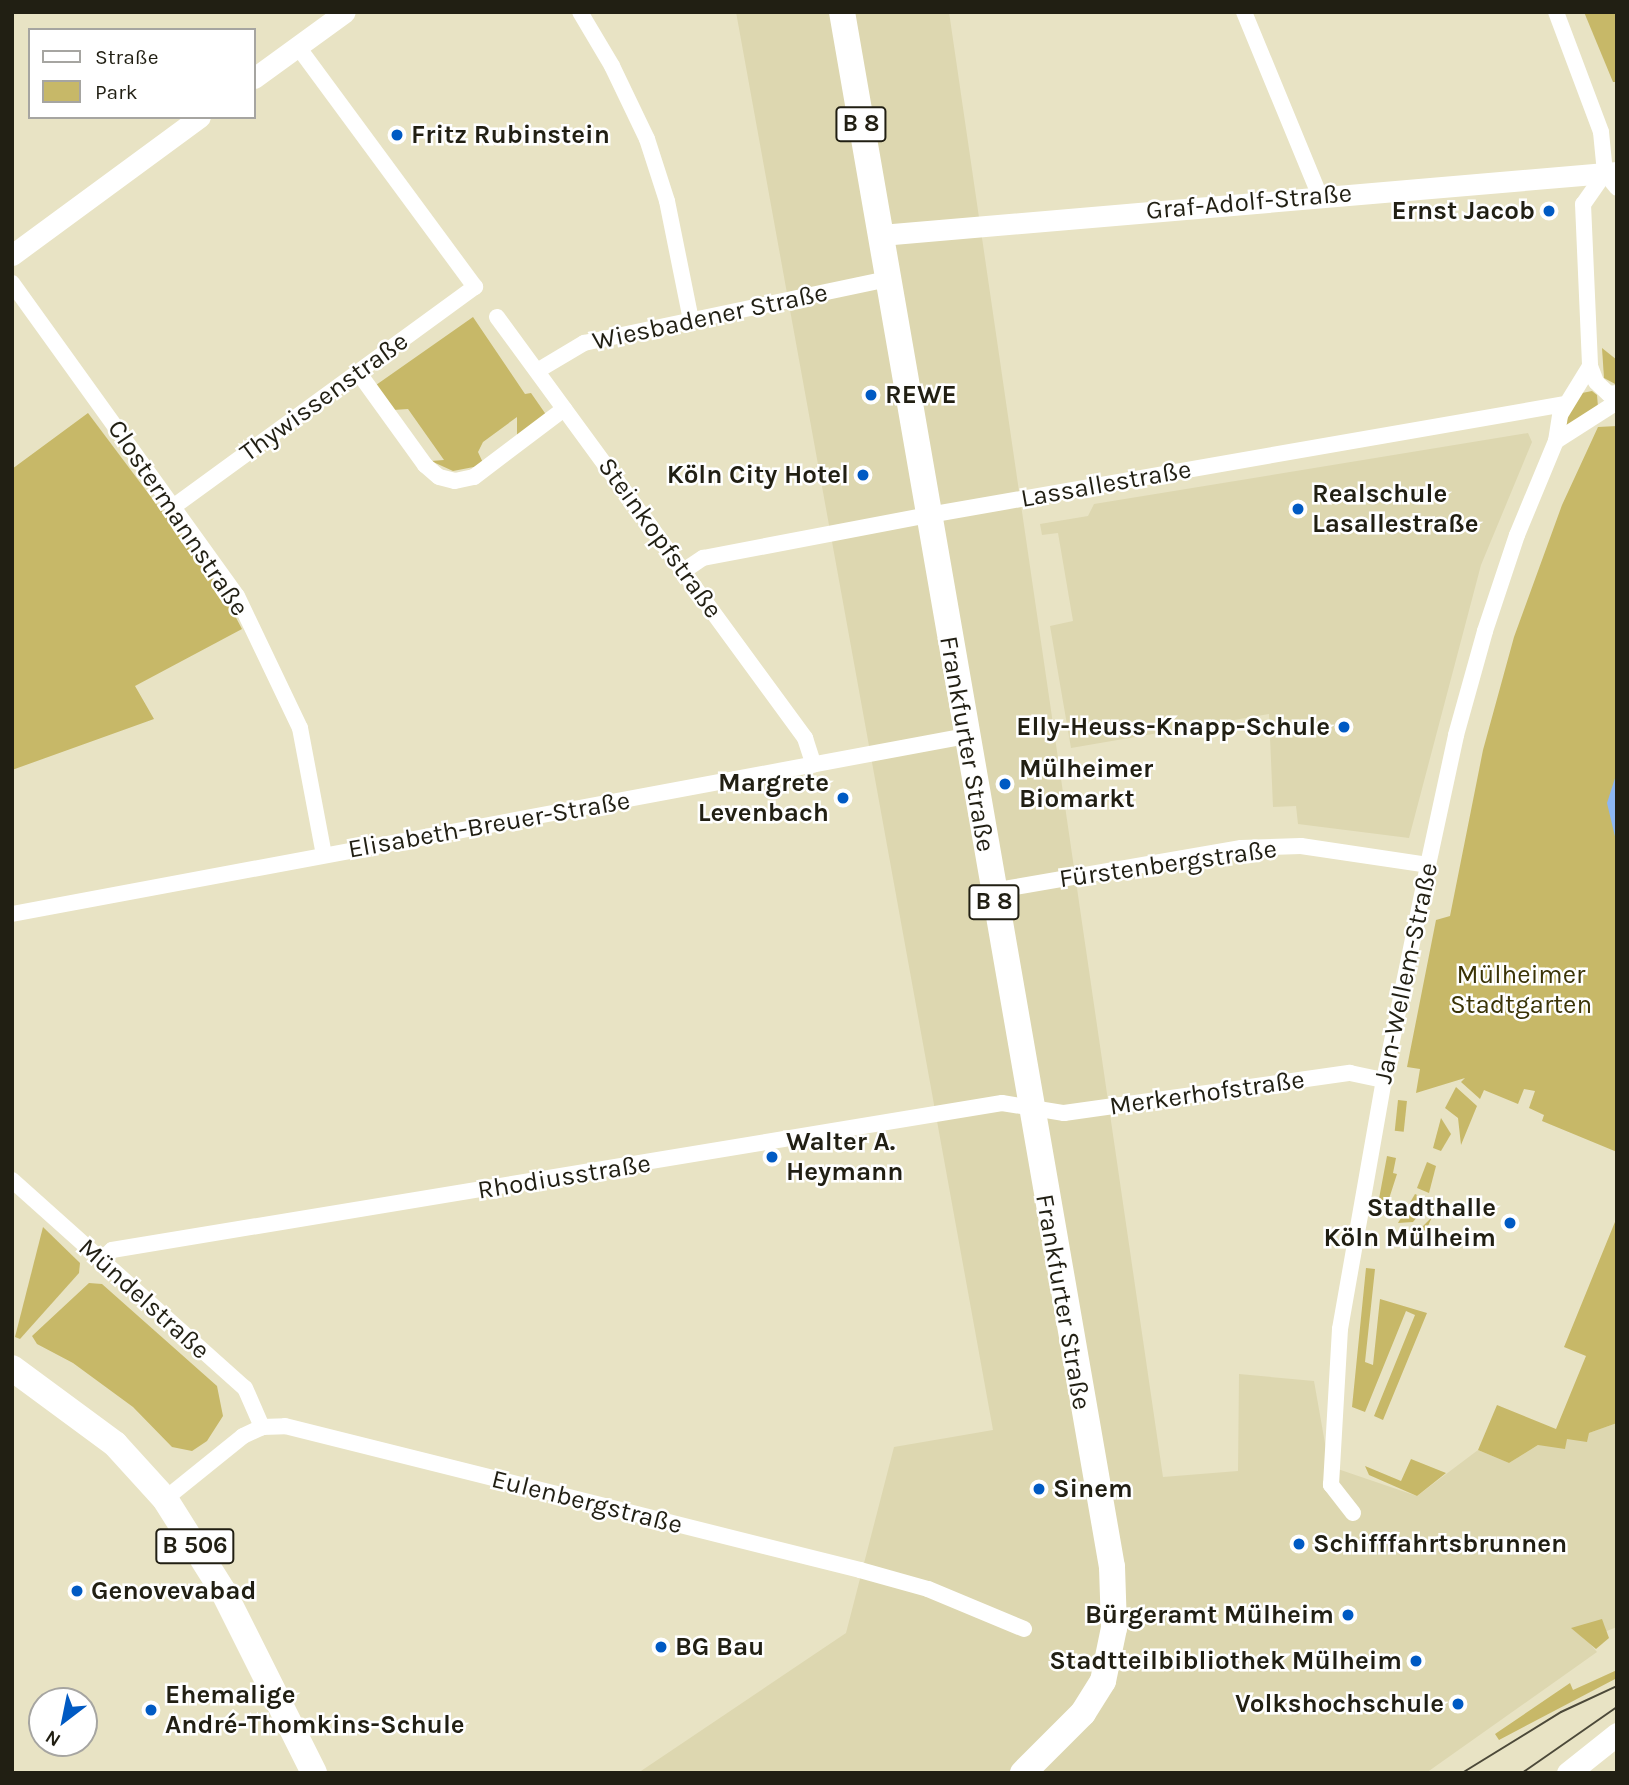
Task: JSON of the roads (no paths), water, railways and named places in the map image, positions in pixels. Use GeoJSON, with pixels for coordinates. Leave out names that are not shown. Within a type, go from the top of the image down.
{"type":"FeatureCollection","features":[{"type":"Feature","properties":{"kind":"main road","name":"Frankfurter Straße"},"geometry":{"type":"LineString","coordinates":[[842,12],[992,891],[1112,1567],[1114,1629],[1102,1681],[1083,1713],[1023,1773]]}},
{"type":"Feature","properties":{"kind":"main road","name":"B 506"},"geometry":{"type":"LineString","coordinates":[[12,1368],[115,1444],[166,1499],[223,1591],[314,1773]]}},
{"type":"Feature","properties":{"kind":"main road"},"geometry":{"type":"LineString","coordinates":[[1568,1773],[1617,1734]]}},
{"type":"Feature","properties":{"kind":"street"},"geometry":{"type":"LineString","coordinates":[[256,77],[345,12]]}},
{"type":"Feature","properties":{"kind":"street"},"geometry":{"type":"LineString","coordinates":[[580,12],[612,66],[647,139],[667,201],[691,320]]}},
{"type":"Feature","properties":{"kind":"street"},"geometry":{"type":"LineString","coordinates":[[1244,12],[1320,196]]}},
{"type":"Feature","properties":{"kind":"street"},"geometry":{"type":"LineString","coordinates":[[1556,12],[1601,132],[1613,178],[1583,204],[1590,366],[1596,382],[1608,394],[1617,393]]}},
{"type":"Feature","properties":{"kind":"street","name":"Thywissenstraße"},"geometry":{"type":"LineString","coordinates":[[173,507],[475,287],[297,46]]}},
{"type":"Feature","properties":{"kind":"street"},"geometry":{"type":"LineString","coordinates":[[12,255],[197,119]]}},
{"type":"Feature","properties":{"kind":"street","name":"Graf-Adolf-Straße"},"geometry":{"type":"LineString","coordinates":[[881,235],[1320,196],[1613,178]]}},
{"type":"Feature","properties":{"kind":"street","name":"Wiesbadener Straße"},"geometry":{"type":"LineString","coordinates":[[537,371],[584,343],[888,279]]}},
{"type":"Feature","properties":{"kind":"street","name":"Clostermannstraße"},"geometry":{"type":"LineString","coordinates":[[12,283],[237,596],[300,728],[324,855]]}},
{"type":"Feature","properties":{"kind":"street","name":"Steinkopfstraße"},"geometry":{"type":"LineString","coordinates":[[497,317],[685,570],[805,738],[814,765]]}},
{"type":"Feature","properties":{"kind":"street","name":"Jan-Wellem-Straße"},"geometry":{"type":"LineString","coordinates":[[1353,1513],[1331,1485],[1337,1370],[1345,1288],[1428,865],[1456,735],[1485,631],[1517,535],[1556,441],[1565,404],[1590,366]]}},
{"type":"Feature","properties":{"kind":"street"},"geometry":{"type":"LineString","coordinates":[[358,372],[425,465],[439,477],[455,481],[474,477],[564,409]]}},
{"type":"Feature","properties":{"kind":"street"},"geometry":{"type":"LineString","coordinates":[[1530,410],[1551,424],[1556,441],[1617,402]]}},
{"type":"Feature","properties":{"kind":"street","name":"Lassallestraße"},"geometry":{"type":"LineString","coordinates":[[685,570],[703,558],[929,515],[1565,404]]}},
{"type":"Feature","properties":{"kind":"street","name":"Elisabeth-Breuer-Straße"},"geometry":{"type":"LineString","coordinates":[[12,914],[966,736]]}},
{"type":"Feature","properties":{"kind":"street","name":"Fürstenbergstraße"},"geometry":{"type":"LineString","coordinates":[[992,891],[1241,848],[1301,845],[1428,865]]}},
{"type":"Feature","properties":{"kind":"street","name":"Merkerhofstraße"},"geometry":{"type":"LineString","coordinates":[[1030,1109],[1064,1113],[1350,1073],[1384,1080]]}},
{"type":"Feature","properties":{"kind":"street","name":"Rhodiusstraße"},"geometry":{"type":"LineString","coordinates":[[101,1260],[112,1250],[1002,1103],[1030,1109]]}},
{"type":"Feature","properties":{"kind":"street","name":"Mündelstraße"},"geometry":{"type":"LineString","coordinates":[[12,1180],[245,1388],[262,1427]]}},
{"type":"Feature","properties":{"kind":"street","name":"Eulenbergstraße"},"geometry":{"type":"LineString","coordinates":[[262,1427],[285,1426],[860,1570],[928,1589],[1024,1629]]}},
{"type":"Feature","properties":{"kind":"street"},"geometry":{"type":"LineString","coordinates":[[166,1499],[243,1436],[262,1427]]}},
{"type":"Feature","properties":{"kind":"water"},"geometry":{"type":"Polygon","coordinates":[[[1617,772],[1617,845],[1607,803],[1617,772]]]}},
{"type":"Feature","properties":{"kind":"tram line"},"geometry":{"type":"LineString","coordinates":[[1462,1773],[1561,1712],[1617,1686]]}},
{"type":"Feature","properties":{"kind":"tram line"},"geometry":{"type":"LineString","coordinates":[[1522,1773],[1617,1707]]}},
{"type":"Feature","properties":{"kind":"place","name":"Fritz Rubinstein"},"geometry":{"type":"Point","coordinates":[397,135]}},
{"type":"Feature","properties":{"kind":"place","name":"Ernst Jacob"},"geometry":{"type":"Point","coordinates":[1549,211]}},
{"type":"Feature","properties":{"kind":"place","name":"REWE"},"geometry":{"type":"Point","coordinates":[871,395]}},
{"type":"Feature","properties":{"kind":"place","name":"Köln City Hotel"},"geometry":{"type":"Point","coordinates":[863,475]}},
{"type":"Feature","properties":{"kind":"place","name":"Realschule Lasallestraße"},"geometry":{"type":"Point","coordinates":[1298,509]}},
{"type":"Feature","properties":{"kind":"place","name":"Elly-Heuss-Knapp-Schule"},"geometry":{"type":"Point","coordinates":[1344,727]}},
{"type":"Feature","properties":{"kind":"place","name":"Mülheimer Biomarkt"},"geometry":{"type":"Point","coordinates":[1005,784]}},
{"type":"Feature","properties":{"kind":"place","name":"Margrete Levenbach"},"geometry":{"type":"Point","coordinates":[843,798]}},
{"type":"Feature","properties":{"kind":"place","name":"Walter A. Heymann"},"geometry":{"type":"Point","coordinates":[772,1157]}},
{"type":"Feature","properties":{"kind":"place","name":"Stadthalle Köln Mülheim"},"geometry":{"type":"Point","coordinates":[1510,1223]}},
{"type":"Feature","properties":{"kind":"place","name":"Sinem"},"geometry":{"type":"Point","coordinates":[1039,1489]}},
{"type":"Feature","properties":{"kind":"place","name":"Schifffahrtsbrunnen"},"geometry":{"type":"Point","coordinates":[1299,1544]}},
{"type":"Feature","properties":{"kind":"place","name":"Genovevabad"},"geometry":{"type":"Point","coordinates":[77,1591]}},
{"type":"Feature","properties":{"kind":"place","name":"Bürgeramt Mülheim"},"geometry":{"type":"Point","coordinates":[1348,1615]}},
{"type":"Feature","properties":{"kind":"place","name":"BG Bau"},"geometry":{"type":"Point","coordinates":[661,1647]}},
{"type":"Feature","properties":{"kind":"place","name":"Stadtteilbibliothek Mülheim"},"geometry":{"type":"Point","coordinates":[1416,1661]}},
{"type":"Feature","properties":{"kind":"place","name":"Volkshochschule"},"geometry":{"type":"Point","coordinates":[1458,1704]}},
{"type":"Feature","properties":{"kind":"place","name":"Ehemalige André-Thomkins-Schule"},"geometry":{"type":"Point","coordinates":[151,1710]}},
{"type":"Feature","properties":{"kind":"park label","name":"Mülheimer Stadtgarten"},"geometry":{"type":"Point","coordinates":[1521,990]}}]}
